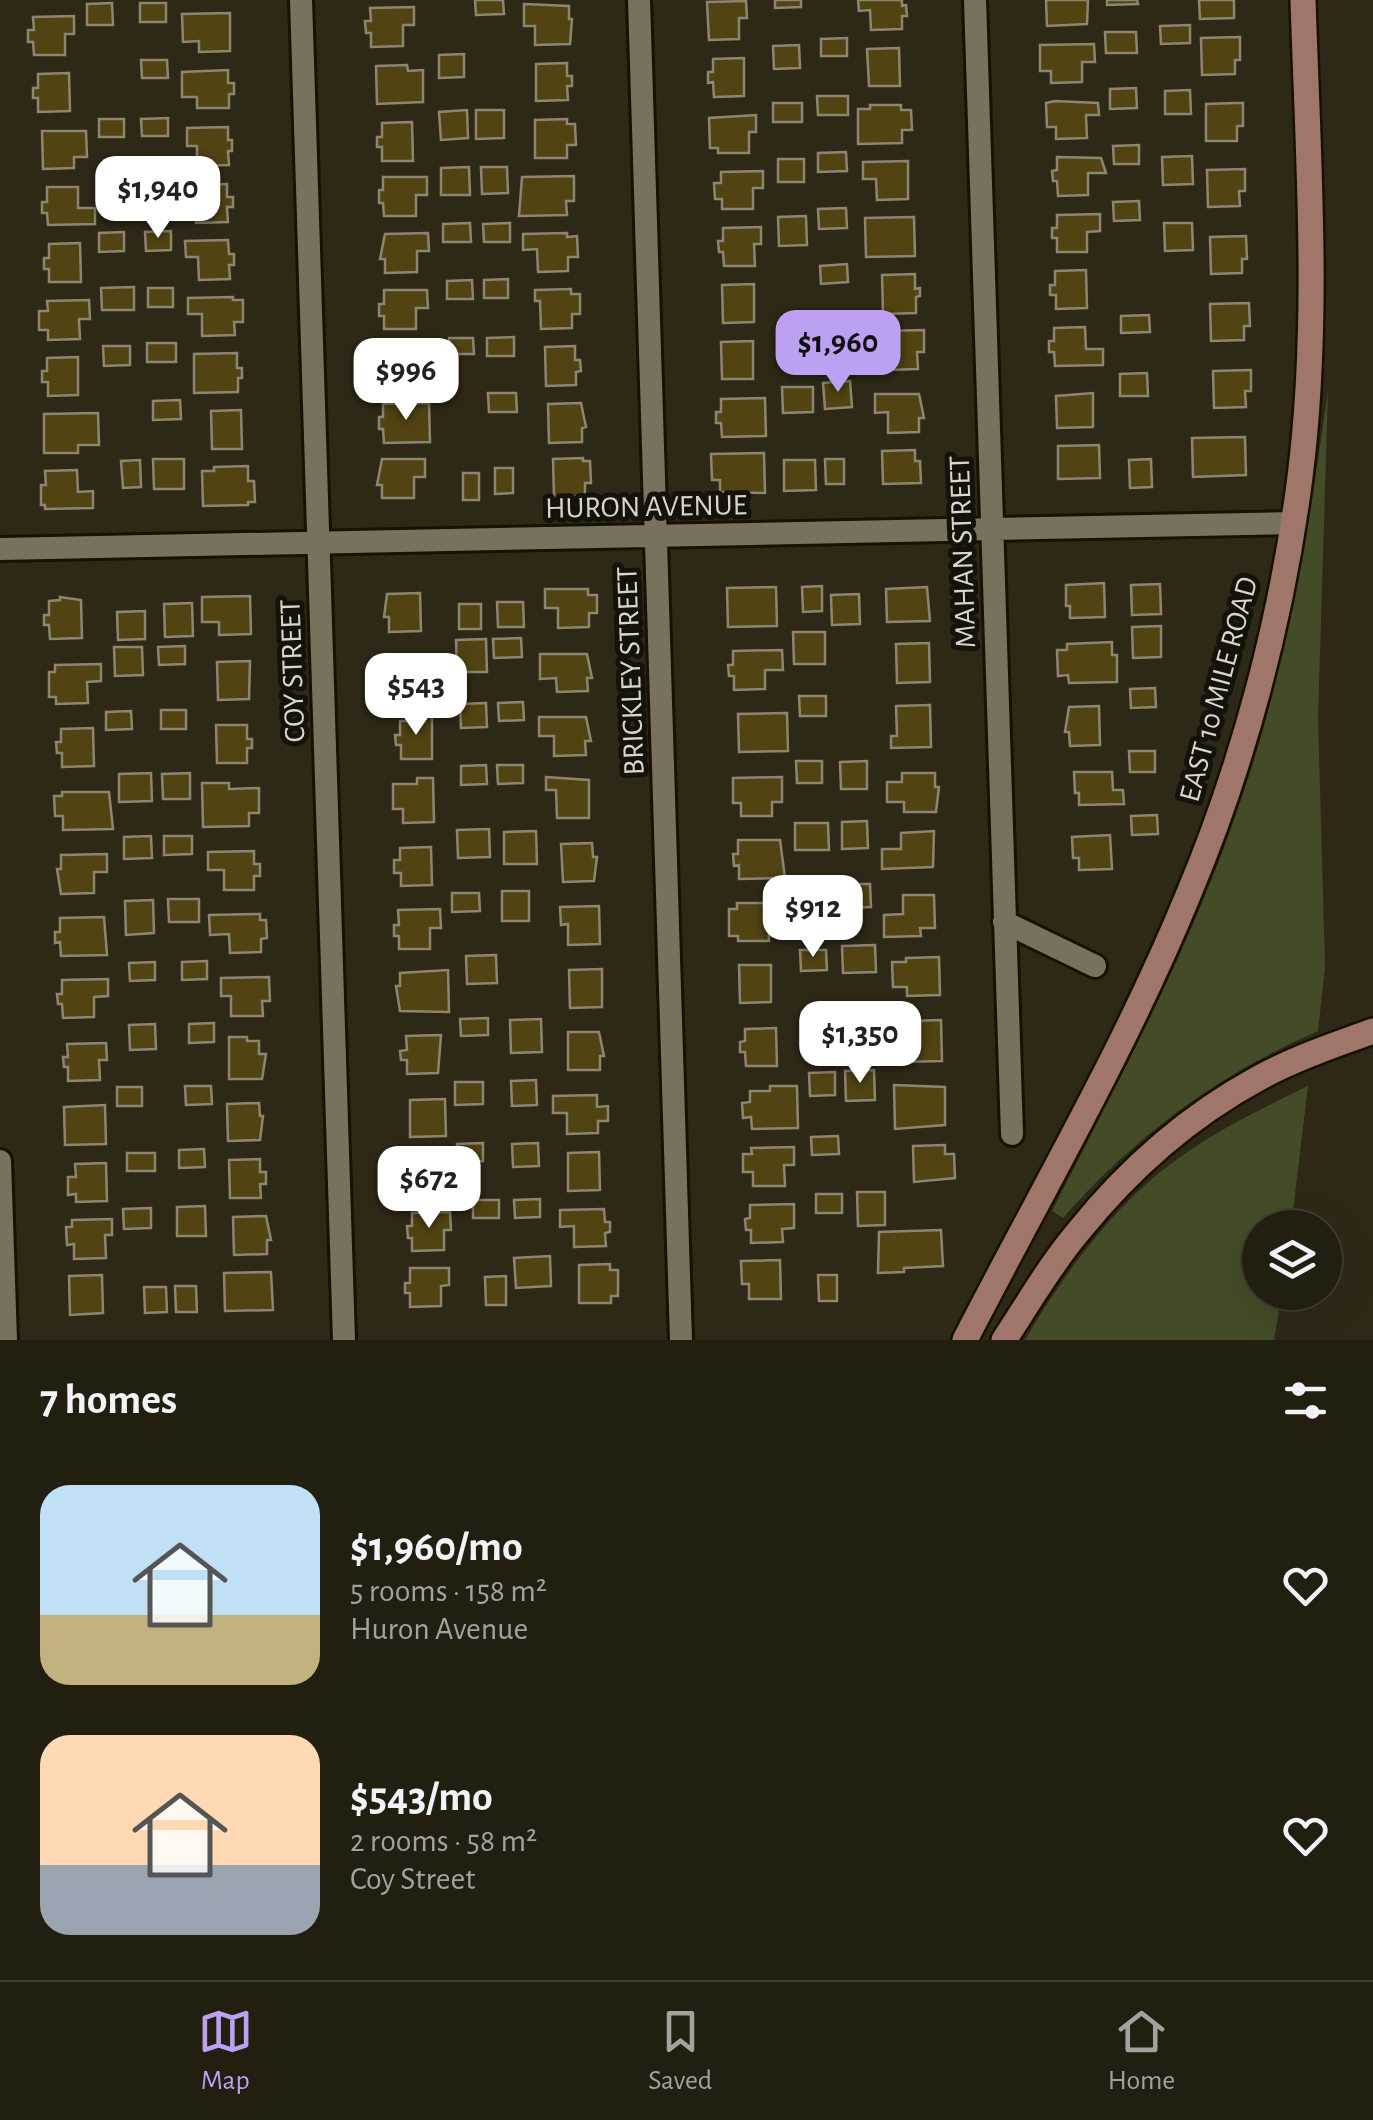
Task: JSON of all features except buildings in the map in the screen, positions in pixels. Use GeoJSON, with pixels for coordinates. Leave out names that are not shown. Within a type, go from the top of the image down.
{"type":"FeatureCollection","features":[{"type":"Feature","properties":{"kind":"main road","name":"EAST 10 MILE ROAD"},"geometry":{"type":"LineString","coordinates":[[965,1340],[1121,1039],[1190,893],[1252,708],[1293,523],[1302,454],[1311,304],[1303,0]]}},
{"type":"Feature","properties":{"kind":"main road"},"geometry":{"type":"LineString","coordinates":[[1004,1340],[1076,1234],[1118,1186],[1164,1144],[1209,1108],[1261,1077],[1373,1031]]}},
{"type":"Feature","properties":{"kind":"street","name":"COY STREET"},"geometry":{"type":"LineString","coordinates":[[300,0],[344,1340]]}},
{"type":"Feature","properties":{"kind":"street","name":"BRICKLEY STREET"},"geometry":{"type":"LineString","coordinates":[[639,0],[681,1340]]}},
{"type":"Feature","properties":{"kind":"street","name":"MAHAN STREET"},"geometry":{"type":"LineString","coordinates":[[975,0],[1012,1134]]}},
{"type":"Feature","properties":{"kind":"street","name":"HURON AVENUE"},"geometry":{"type":"LineString","coordinates":[[0,549],[1293,523]]}},
{"type":"Feature","properties":{"kind":"street"},"geometry":{"type":"LineString","coordinates":[[1004,922],[1095,966]]}},
{"type":"Feature","properties":{"kind":"street"},"geometry":{"type":"LineString","coordinates":[[0,1161],[6,1340]]}},
{"type":"Feature","properties":{"kind":"green space"},"geometry":{"type":"Polygon","coordinates":[[[1328,391],[1318,717],[1325,967],[1318,1031],[1246,1067],[1180,1110],[1119,1160],[1063,1218],[1052,1211],[1181,952],[1244,791],[1285,643],[1328,391]]]}},
{"type":"Feature","properties":{"kind":"green space"},"geometry":{"type":"Polygon","coordinates":[[[1308,1086],[1293,1210],[1242,1210],[1242,1310],[1279,1310],[1274,1340],[1025,1340],[1088,1247],[1126,1203],[1183,1155],[1308,1086]]]}}]}
